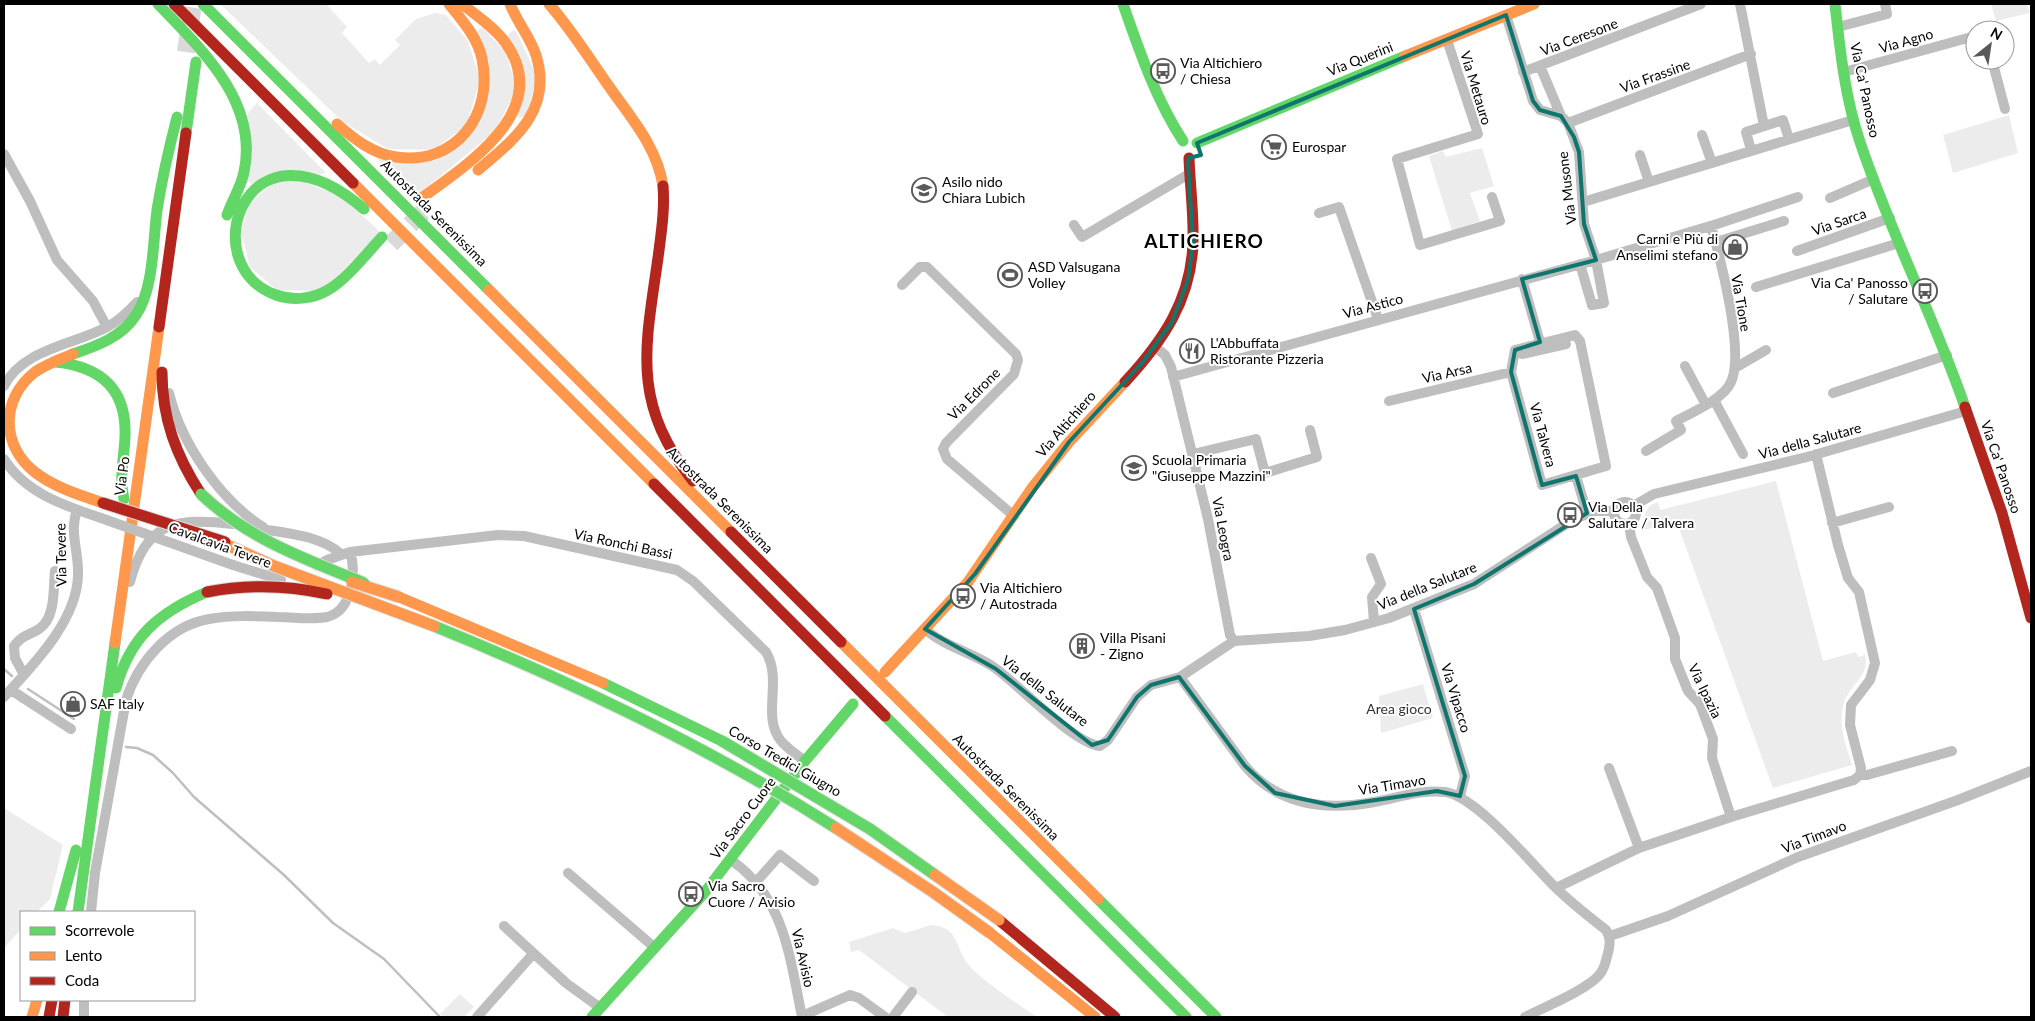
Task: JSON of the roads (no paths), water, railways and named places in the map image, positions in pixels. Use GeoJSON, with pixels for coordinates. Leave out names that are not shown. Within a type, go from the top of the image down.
{"type":"FeatureCollection","features":[{"type":"Feature","properties":{"kind":"main road"},"geometry":{"type":"LineString","coordinates":[[158,4],[219,71],[230,86],[240,106],[246,137],[245,165],[227,216],[224,233]]}},
{"type":"Feature","properties":{"kind":"main road"},"geometry":{"type":"LineString","coordinates":[[174,4],[1186,1017]]}},
{"type":"Feature","properties":{"kind":"main road","name":"Autostrada Serenissima"},"geometry":{"type":"LineString","coordinates":[[203,4],[1216,1017]]}},
{"type":"Feature","properties":{"kind":"main road"},"geometry":{"type":"LineString","coordinates":[[270,71],[301,90],[342,128],[368,147],[398,158],[414,159],[444,151],[458,142],[474,123],[481,110],[485,88],[482,58],[476,41],[449,4]]}},
{"type":"Feature","properties":{"kind":"main road"},"geometry":{"type":"LineString","coordinates":[[462,4],[488,23],[507,44],[519,70],[520,96],[512,116],[481,152],[423,204],[493,157],[531,119],[539,103],[542,82],[536,56],[524,31],[516,21],[510,4]]}},
{"type":"Feature","properties":{"kind":"main road"},"geometry":{"type":"LineString","coordinates":[[550,4],[566,23],[642,136],[661,173],[664,194],[648,361],[647,383],[650,402],[658,424],[681,466],[728,518],[753,555]]}},
{"type":"Feature","properties":{"kind":"main road","name":"Via Altichiero"},"geometry":{"type":"LineString","coordinates":[[1123,4],[1137,44],[1174,127],[1183,141],[1180,152],[1189,158]]}},
{"type":"Feature","properties":{"kind":"main road","name":"Via Querini"},"geometry":{"type":"LineString","coordinates":[[1197,143],[1243,122],[1534,4]]}},
{"type":"Feature","properties":{"kind":"main road","name":"Via Ca' Panosso"},"geometry":{"type":"LineString","coordinates":[[1835,4],[1844,72],[1853,120],[1899,243],[1947,355],[2002,513],[2031,618]]}},
{"type":"Feature","properties":{"kind":"main road","name":"Via Po"},"geometry":{"type":"LineString","coordinates":[[53,362],[78,364],[89,368],[106,378],[117,394],[124,413],[125,426],[120,486],[124,499],[177,117],[190,62],[168,264],[116,627],[78,911]]}},
{"type":"Feature","properties":{"kind":"main road"},"geometry":{"type":"LineString","coordinates":[[177,117],[163,168],[144,294],[138,313],[120,334],[53,362],[28,376],[12,398],[8,417],[12,445],[22,460],[36,473],[66,489],[103,503],[214,539],[246,546],[399,597]]}},
{"type":"Feature","properties":{"kind":"main road"},"geometry":{"type":"LineString","coordinates":[[1183,141],[1193,140],[1197,143]]}},
{"type":"Feature","properties":{"kind":"main road","name":"Via Altichiero"},"geometry":{"type":"LineString","coordinates":[[1189,158],[1198,153],[1197,143]]}},
{"type":"Feature","properties":{"kind":"main road","name":"Via Altichiero"},"geometry":{"type":"LineString","coordinates":[[888,669],[975,574],[1032,488],[1069,442],[1155,347],[1181,302],[1188,280],[1193,243],[1189,158]]}},
{"type":"Feature","properties":{"kind":"main road"},"geometry":{"type":"LineString","coordinates":[[263,302],[290,310],[309,309],[326,304],[341,295],[387,241],[327,291],[306,298],[280,296],[259,286],[244,270],[236,245],[236,226],[241,207],[252,192],[275,178],[291,174],[316,177],[337,187],[354,199],[436,281],[500,330]]}},
{"type":"Feature","properties":{"kind":"main road"},"geometry":{"type":"LineString","coordinates":[[226,253],[234,273],[251,293]]}},
{"type":"Feature","properties":{"kind":"main road"},"geometry":{"type":"LineString","coordinates":[[168,264],[162,367],[162,405],[169,436],[184,469],[201,494],[226,518],[257,537],[285,551],[399,597]]}},
{"type":"Feature","properties":{"kind":"main road"},"geometry":{"type":"LineString","coordinates":[[66,911],[120,530]]}},
{"type":"Feature","properties":{"kind":"main road"},"geometry":{"type":"LineString","coordinates":[[214,539],[244,554],[378,603],[600,697],[729,763],[861,842],[990,933],[1096,1017]]}},
{"type":"Feature","properties":{"kind":"main road"},"geometry":{"type":"LineString","coordinates":[[93,796],[118,681],[126,658],[139,637],[160,616],[174,606],[208,592],[246,585],[275,586],[308,590],[358,602],[456,636]]}},
{"type":"Feature","properties":{"kind":"main road","name":"Corso Tredici Giugno"},"geometry":{"type":"LineString","coordinates":[[399,597],[565,664],[722,741],[870,829],[999,920],[1116,1017]]}},
{"type":"Feature","properties":{"kind":"main road","name":"Via Sacro Cuore"},"geometry":{"type":"LineString","coordinates":[[592,1017],[731,860],[805,761],[853,704]]}},
{"type":"Feature","properties":{"kind":"main road"},"geometry":{"type":"LineString","coordinates":[[59,911],[76,850]]}},
{"type":"Feature","properties":{"kind":"main road"},"geometry":{"type":"LineString","coordinates":[[32,1017],[37,1001]]}},
{"type":"Feature","properties":{"kind":"main road"},"geometry":{"type":"LineString","coordinates":[[50,1017],[52,1001]]}},
{"type":"Feature","properties":{"kind":"main road"},"geometry":{"type":"LineString","coordinates":[[63,1017],[65,1001]]}},
{"type":"Feature","properties":{"kind":"main road"},"geometry":{"type":"LineString","coordinates":[[74,1017],[75,1001]]}},
{"type":"Feature","properties":{"kind":"street","name":"Via Ceresone"},"geometry":{"type":"LineString","coordinates":[[1523,72],[1701,4]]}},
{"type":"Feature","properties":{"kind":"street"},"geometry":{"type":"LineString","coordinates":[[1740,4],[1764,126]]}},
{"type":"Feature","properties":{"kind":"street"},"geometry":{"type":"LineString","coordinates":[[1838,27],[1887,14],[1885,4]]}},
{"type":"Feature","properties":{"kind":"street"},"geometry":{"type":"LineString","coordinates":[[1506,15],[1533,101],[1540,110],[1564,119]]}},
{"type":"Feature","properties":{"kind":"street","name":"Via Agno"},"geometry":{"type":"LineString","coordinates":[[1844,72],[1965,39]]}},
{"type":"Feature","properties":{"kind":"street","name":"Via Metauro"},"geometry":{"type":"LineString","coordinates":[[1447,40],[1478,134],[1397,159],[1420,245],[1500,221],[1492,197]]}},
{"type":"Feature","properties":{"kind":"street","name":"Via Frassine"},"geometry":{"type":"LineString","coordinates":[[1564,119],[1751,54]]}},
{"type":"Feature","properties":{"kind":"street","name":"Via Musone"},"geometry":{"type":"LineString","coordinates":[[1540,66],[1579,152],[1584,224],[1596,260]]}},
{"type":"Feature","properties":{"kind":"street"},"geometry":{"type":"LineString","coordinates":[[1995,70],[2005,109]]}},
{"type":"Feature","properties":{"kind":"street"},"geometry":{"type":"LineString","coordinates":[[1751,150],[1746,132],[1783,120],[1789,139]]}},
{"type":"Feature","properties":{"kind":"street"},"geometry":{"type":"LineString","coordinates":[[1583,202],[1853,120]]}},
{"type":"Feature","properties":{"kind":"street"},"geometry":{"type":"LineString","coordinates":[[1702,135],[1712,163]]}},
{"type":"Feature","properties":{"kind":"street"},"geometry":{"type":"LineString","coordinates":[[4,154],[30,201],[57,260],[93,301],[107,327]]}},
{"type":"Feature","properties":{"kind":"street"},"geometry":{"type":"LineString","coordinates":[[1640,155],[1649,182]]}},
{"type":"Feature","properties":{"kind":"street"},"geometry":{"type":"LineString","coordinates":[[1074,225],[1082,237],[1189,174]]}},
{"type":"Feature","properties":{"kind":"street"},"geometry":{"type":"LineString","coordinates":[[1830,198],[1874,179]]}},
{"type":"Feature","properties":{"kind":"street","name":"Via Astico"},"geometry":{"type":"LineString","coordinates":[[1173,377],[1596,260],[1711,226],[1798,197]]}},
{"type":"Feature","properties":{"kind":"street"},"geometry":{"type":"LineString","coordinates":[[1319,213],[1339,207],[1378,319]]}},
{"type":"Feature","properties":{"kind":"street","name":"Via Sarca"},"geometry":{"type":"LineString","coordinates":[[1797,251],[1890,218]]}},
{"type":"Feature","properties":{"kind":"street"},"geometry":{"type":"LineString","coordinates":[[1716,242],[1784,222]]}},
{"type":"Feature","properties":{"kind":"street","name":"Via Tione"},"geometry":{"type":"LineString","coordinates":[[1646,451],[1681,430],[1676,421],[1710,403],[1731,384],[1735,368],[1734,336],[1729,297],[1711,226]]}},
{"type":"Feature","properties":{"kind":"street"},"geometry":{"type":"LineString","coordinates":[[1756,287],[1899,243]]}},
{"type":"Feature","properties":{"kind":"street"},"geometry":{"type":"LineString","coordinates":[[1580,264],[1589,300],[1592,305],[1597,306],[1604,303],[1604,300],[1596,260]]}},
{"type":"Feature","properties":{"kind":"street","name":"Via Edrone"},"geometry":{"type":"LineString","coordinates":[[902,285],[920,267],[927,267],[1016,354],[1018,360],[1014,374],[946,442],[943,448],[946,459],[1014,516]]}},
{"type":"Feature","properties":{"kind":"street"},"geometry":{"type":"LineString","coordinates":[[1522,279],[1540,342]]}},
{"type":"Feature","properties":{"kind":"street"},"geometry":{"type":"LineString","coordinates":[[4,386],[20,366],[33,357],[107,327],[121,317],[144,294]]}},
{"type":"Feature","properties":{"kind":"street"},"geometry":{"type":"LineString","coordinates":[[1513,356],[1515,350],[1540,342],[1574,336],[1580,341]]}},
{"type":"Feature","properties":{"kind":"street"},"geometry":{"type":"LineString","coordinates":[[1513,356],[1580,341]]}},
{"type":"Feature","properties":{"kind":"street","name":"Via Talvera"},"geometry":{"type":"LineString","coordinates":[[1513,356],[1512,372],[1542,485],[1606,466],[1580,341]]}},
{"type":"Feature","properties":{"kind":"street","name":"Via Leogra"},"geometry":{"type":"LineString","coordinates":[[1155,347],[1168,359],[1173,377],[1193,454],[1232,638]]}},
{"type":"Feature","properties":{"kind":"street"},"geometry":{"type":"LineString","coordinates":[[1735,368],[1766,350]]}},
{"type":"Feature","properties":{"kind":"street"},"geometry":{"type":"LineString","coordinates":[[1833,394],[1947,355]]}},
{"type":"Feature","properties":{"kind":"street"},"geometry":{"type":"LineString","coordinates":[[1685,366],[1743,454]]}},
{"type":"Feature","properties":{"kind":"street"},"geometry":{"type":"LineString","coordinates":[[162,367],[174,411],[190,444],[235,506],[271,532]]}},
{"type":"Feature","properties":{"kind":"street","name":"Via Arsa"},"geometry":{"type":"LineString","coordinates":[[1389,401],[1512,372]]}},
{"type":"Feature","properties":{"kind":"street","name":"Via della Salutare"},"geometry":{"type":"LineString","coordinates":[[925,630],[996,669],[1028,698],[1092,745],[1100,746],[1108,740],[1137,697],[1151,685],[1180,677],[1232,638],[1309,636],[1345,630],[1374,622],[1414,609],[1474,584],[1561,526],[1587,513],[1599,510],[1614,511],[1617,505],[1624,502],[1633,506],[1654,494],[1816,454],[1966,411]]}},
{"type":"Feature","properties":{"kind":"street"},"geometry":{"type":"LineString","coordinates":[[1193,454],[1256,439],[1265,473],[1317,457],[1310,430]]}},
{"type":"Feature","properties":{"kind":"street"},"geometry":{"type":"LineString","coordinates":[[1816,454],[1845,571],[1859,592],[1875,663],[1870,680],[1851,705],[1850,724],[1861,768],[1860,775]]}},
{"type":"Feature","properties":{"kind":"street","name":"Via Tevere"},"geometry":{"type":"LineString","coordinates":[[4,458],[16,475],[33,489],[77,510],[73,524],[78,575],[75,596],[68,616],[24,674],[7,693],[71,729]]}},
{"type":"Feature","properties":{"kind":"street","name":"Via Talvera"},"geometry":{"type":"LineString","coordinates":[[1576,476],[1587,513]]}},
{"type":"Feature","properties":{"kind":"street"},"geometry":{"type":"LineString","coordinates":[[1614,511],[1618,522],[1629,524],[1636,516],[1633,506]]}},
{"type":"Feature","properties":{"kind":"street"},"geometry":{"type":"LineString","coordinates":[[1832,523],[1889,507]]}},
{"type":"Feature","properties":{"kind":"street","name":"Cavalcavia Tevere"},"geometry":{"type":"LineString","coordinates":[[77,510],[274,579],[290,581],[345,553]]}},
{"type":"Feature","properties":{"kind":"street"},"geometry":{"type":"LineString","coordinates":[[91,911],[97,863],[126,700],[131,682],[142,664],[158,645],[183,629],[208,619],[242,616],[312,618],[328,616],[340,611],[350,594],[354,567],[345,553],[319,541],[240,525],[196,520],[165,528],[153,536],[141,555],[116,627]]}},
{"type":"Feature","properties":{"kind":"street","name":"Via Ipazia"},"geometry":{"type":"LineString","coordinates":[[1629,524],[1631,537],[1646,577],[1657,588],[1676,638],[1675,659],[1688,691],[1700,704],[1713,739],[1712,758],[1731,817]]}},
{"type":"Feature","properties":{"kind":"street","name":"Via Ronchi Bassi"},"geometry":{"type":"LineString","coordinates":[[345,553],[498,535],[515,536],[677,570],[693,581],[766,652],[772,663],[774,673],[773,724],[781,741],[805,761]]}},
{"type":"Feature","properties":{"kind":"street"},"geometry":{"type":"LineString","coordinates":[[1371,558],[1381,584],[1372,598],[1374,622]]}},
{"type":"Feature","properties":{"kind":"street","name":"Via Tevere"},"geometry":{"type":"LineString","coordinates":[[24,674],[15,658],[14,646],[21,637],[44,626],[50,618],[55,571]]}},
{"type":"Feature","properties":{"kind":"street","name":"Via Vipacco"},"geometry":{"type":"LineString","coordinates":[[1414,609],[1465,776],[1460,796]]}},
{"type":"Feature","properties":{"kind":"street","name":"Via Timavo"},"geometry":{"type":"LineString","coordinates":[[1180,677],[1253,776],[1275,793],[1290,798],[1335,806],[1437,792],[1460,796],[1481,812],[1556,888],[1610,936],[1668,916],[1798,857],[1958,800],[2031,771]]}},
{"type":"Feature","properties":{"kind":"street"},"geometry":{"type":"LineString","coordinates":[[1556,888],[1639,848],[1731,817],[1854,780],[1860,775],[1867,775],[1952,751]]}},
{"type":"Feature","properties":{"kind":"street"},"geometry":{"type":"LineString","coordinates":[[1609,768],[1639,848]]}},
{"type":"Feature","properties":{"kind":"street"},"geometry":{"type":"LineString","coordinates":[[756,882],[780,855],[814,882]]}},
{"type":"Feature","properties":{"kind":"street","name":"Via Avisio"},"geometry":{"type":"LineString","coordinates":[[731,860],[756,882],[769,901],[784,930],[802,1017]]}},
{"type":"Feature","properties":{"kind":"street"},"geometry":{"type":"LineString","coordinates":[[568,873],[654,947]]}},
{"type":"Feature","properties":{"kind":"street"},"geometry":{"type":"LineString","coordinates":[[504,926],[566,983],[599,1007]]}},
{"type":"Feature","properties":{"kind":"street"},"geometry":{"type":"LineString","coordinates":[[1524,1017],[1585,986],[1599,976],[1604,968],[1610,936]]}},
{"type":"Feature","properties":{"kind":"street"},"geometry":{"type":"LineString","coordinates":[[477,1017],[533,954]]}},
{"type":"Feature","properties":{"kind":"street"},"geometry":{"type":"LineString","coordinates":[[893,1017],[912,992]]}},
{"type":"Feature","properties":{"kind":"street"},"geometry":{"type":"LineString","coordinates":[[802,1017],[850,995],[859,998],[885,1017]]}},
{"type":"Feature","properties":{"kind":"street"},"geometry":{"type":"LineString","coordinates":[[84,1001],[84,1017]]}},
{"type":"Feature","properties":{"kind":"waterway"},"geometry":{"type":"LineString","coordinates":[[4,669],[12,676]]}},
{"type":"Feature","properties":{"kind":"waterway"},"geometry":{"type":"LineString","coordinates":[[28,689],[74,719]]}},
{"type":"Feature","properties":{"kind":"waterway"},"geometry":{"type":"LineString","coordinates":[[126,747],[137,748],[153,755],[173,773],[194,797],[284,875],[333,923],[384,959],[439,1016]]}},
{"type":"Feature","properties":{"kind":"tunnel"},"geometry":{"type":"LineString","coordinates":[[186,52],[193,4]]}},
{"type":"Feature","properties":{"kind":"tunnel"},"geometry":{"type":"LineString","coordinates":[[391,244],[427,208]]}},
{"type":"Feature","properties":{"kind":"place","name":"Via Altichiero / Chiesa"},"geometry":{"type":"Point","coordinates":[1163,71]}},
{"type":"Feature","properties":{"kind":"place","name":"Eurospar"},"geometry":{"type":"Point","coordinates":[1274,147]}},
{"type":"Feature","properties":{"kind":"place","name":"Asilo nido Chiara Lubich"},"geometry":{"type":"Point","coordinates":[924,190]}},
{"type":"Feature","properties":{"kind":"place","name":"Carni e Più di Anselimi stefano"},"geometry":{"type":"Point","coordinates":[1735,247]}},
{"type":"Feature","properties":{"kind":"place","name":"ASD Valsugana Volley"},"geometry":{"type":"Point","coordinates":[1010,275]}},
{"type":"Feature","properties":{"kind":"place","name":"Via Ca' Panosso / Salutare"},"geometry":{"type":"Point","coordinates":[1925,291]}},
{"type":"Feature","properties":{"kind":"place","name":"L'Abbuffata Ristorante Pizzeria"},"geometry":{"type":"Point","coordinates":[1192,351]}},
{"type":"Feature","properties":{"kind":"place","name":"Scuola Primaria \"Giuseppe Mazzini\""},"geometry":{"type":"Point","coordinates":[1134,468]}},
{"type":"Feature","properties":{"kind":"place","name":"Via Della Salutare / Talvera"},"geometry":{"type":"Point","coordinates":[1570,515]}},
{"type":"Feature","properties":{"kind":"place","name":"Via Altichiero / Autostrada"},"geometry":{"type":"Point","coordinates":[963,596]}},
{"type":"Feature","properties":{"kind":"place","name":"Villa Pisani - Zigno"},"geometry":{"type":"Point","coordinates":[1082,646]}},
{"type":"Feature","properties":{"kind":"place","name":"SAF Italy"},"geometry":{"type":"Point","coordinates":[73,704]}},
{"type":"Feature","properties":{"kind":"place","name":"Via Sacro Cuore / Avisio"},"geometry":{"type":"Point","coordinates":[691,894]}},
{"type":"Feature","properties":{"kind":"district","name":"ALTICHIERO"},"geometry":{"type":"Point","coordinates":[1204,241]}},
{"type":"Feature","properties":{"kind":"park label","name":"Area gioco"},"geometry":{"type":"Point","coordinates":[1399,709]}}]}
